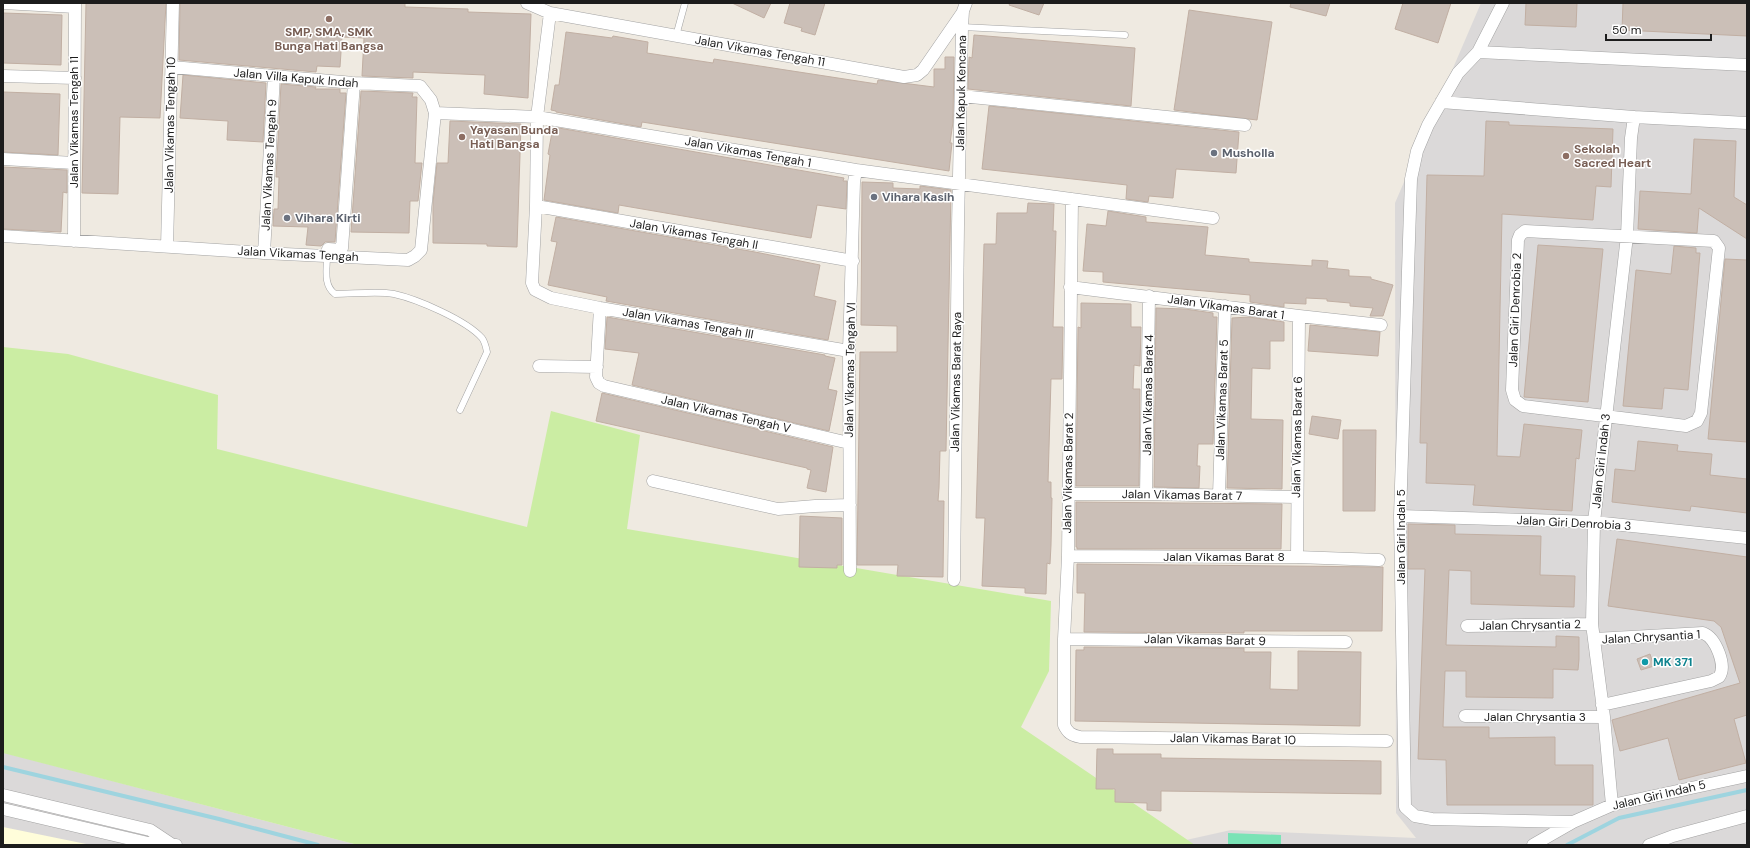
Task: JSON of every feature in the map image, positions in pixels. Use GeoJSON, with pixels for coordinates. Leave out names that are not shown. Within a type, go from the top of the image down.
{"type":"FeatureCollection","features":[{"type":"Feature","properties":{"kind":"street"},"geometry":{"type":"LineString","coordinates":[[3,3],[75,5]]}},
{"type":"Feature","properties":{"kind":"street","name":"Jalan Vikamas Tengah 10"},"geometry":{"type":"LineString","coordinates":[[167,247],[172,67],[172,3]]}},
{"type":"Feature","properties":{"kind":"street","name":"Jalan Vikamas Tengah 11"},"geometry":{"type":"LineString","coordinates":[[527,3],[550,13],[904,78],[917,75],[922,70],[965,7]]}},
{"type":"Feature","properties":{"kind":"street","name":"Jalan Giri Indah 5"},"geometry":{"type":"LineString","coordinates":[[1503,3],[1478,52],[1458,73],[1428,125],[1417,151],[1411,179],[1400,516],[1405,807],[1415,816],[1432,819],[1573,822]]}},
{"type":"Feature","properties":{"kind":"street","name":"Jalan Vikamas Tengah 11"},"geometry":{"type":"LineString","coordinates":[[74,241],[75,5]]}},
{"type":"Feature","properties":{"kind":"street","name":"Jalan Kapuk Kencana"},"geometry":{"type":"LineString","coordinates":[[958,184],[962,27],[965,7]]}},
{"type":"Feature","properties":{"kind":"street"},"geometry":{"type":"LineString","coordinates":[[536,206],[537,117],[550,13]]}},
{"type":"Feature","properties":{"kind":"street"},"geometry":{"type":"LineString","coordinates":[[1478,52],[1747,66]]}},
{"type":"Feature","properties":{"kind":"street","name":"Jalan Villa Kapuk Indah"},"geometry":{"type":"LineString","coordinates":[[172,67],[354,83],[420,86]]}},
{"type":"Feature","properties":{"kind":"street"},"geometry":{"type":"LineString","coordinates":[[3,76],[75,78]]}},
{"type":"Feature","properties":{"kind":"street","name":"Jalan Vikamas Tengah 9"},"geometry":{"type":"LineString","coordinates":[[264,253],[274,76]]}},
{"type":"Feature","properties":{"kind":"street"},"geometry":{"type":"LineString","coordinates":[[323,252],[341,250],[342,248],[354,83]]}},
{"type":"Feature","properties":{"kind":"street","name":"Jalan Vikamas Tengah"},"geometry":{"type":"LineString","coordinates":[[3,236],[264,253],[323,252],[408,260],[421,250],[434,113],[431,100],[420,86]]}},
{"type":"Feature","properties":{"kind":"street"},"geometry":{"type":"LineString","coordinates":[[961,96],[1246,125]]}},
{"type":"Feature","properties":{"kind":"street"},"geometry":{"type":"LineString","coordinates":[[1441,102],[1634,117],[1747,123]]}},
{"type":"Feature","properties":{"kind":"street","name":"Jalan Vikamas Tengah 1"},"geometry":{"type":"LineString","coordinates":[[434,113],[537,117],[856,170],[958,184]]}},
{"type":"Feature","properties":{"kind":"street","name":"Jalan Giri Indah 3"},"geometry":{"type":"LineString","coordinates":[[1612,805],[1603,711],[1592,624],[1594,522],[1627,236],[1631,138],[1634,117]]}},
{"type":"Feature","properties":{"kind":"street"},"geometry":{"type":"LineString","coordinates":[[3,158],[74,163]]}},
{"type":"Feature","properties":{"kind":"street","name":"Jalan Vikamas Tengah VI"},"geometry":{"type":"LineString","coordinates":[[850,570],[849,351],[853,261],[854,182],[856,170]]}},
{"type":"Feature","properties":{"kind":"street"},"geometry":{"type":"LineString","coordinates":[[958,184],[1213,218]]}},
{"type":"Feature","properties":{"kind":"street","name":"Jalan Vikamas Barat Raya"},"geometry":{"type":"LineString","coordinates":[[954,580],[958,184]]}},
{"type":"Feature","properties":{"kind":"street","name":"Jalan Vikamas Barat 2"},"geometry":{"type":"LineString","coordinates":[[1072,199],[1068,556],[1064,639],[1064,725],[1070,734],[1080,738]]}},
{"type":"Feature","properties":{"kind":"street","name":"Jalan Vikamas Tengah II"},"geometry":{"type":"LineString","coordinates":[[536,206],[853,261]]}},
{"type":"Feature","properties":{"kind":"street","name":"Jalan Vikamas Tengah III"},"geometry":{"type":"LineString","coordinates":[[536,206],[532,283],[535,290],[552,298],[600,308],[849,351]]}},
{"type":"Feature","properties":{"kind":"street","name":"Jalan Giri Denrobia 2"},"geometry":{"type":"LineString","coordinates":[[1606,415],[1523,406],[1515,400],[1512,390],[1518,240],[1520,235],[1525,231],[1627,236]]}},
{"type":"Feature","properties":{"kind":"street"},"geometry":{"type":"LineString","coordinates":[[1606,415],[1686,426],[1697,421],[1701,413],[1719,245],[1714,241],[1627,236]]}},
{"type":"Feature","properties":{"kind":"street","name":"Jalan Vikamas Barat 1"},"geometry":{"type":"LineString","coordinates":[[1070,287],[1299,316],[1381,324]]}},
{"type":"Feature","properties":{"kind":"street","name":"Jalan Vikamas Barat 4"},"geometry":{"type":"LineString","coordinates":[[1146,494],[1149,296]]}},
{"type":"Feature","properties":{"kind":"street","name":"Jalan Vikamas Barat 5"},"geometry":{"type":"LineString","coordinates":[[1219,495],[1225,306]]}},
{"type":"Feature","properties":{"kind":"street"},"geometry":{"type":"LineString","coordinates":[[539,366],[597,367],[600,308]]}},
{"type":"Feature","properties":{"kind":"street","name":"Jalan Vikamas Barat 6"},"geometry":{"type":"LineString","coordinates":[[1297,557],[1296,497],[1299,316]]}},
{"type":"Feature","properties":{"kind":"street","name":"Jalan Vikamas Tengah V"},"geometry":{"type":"LineString","coordinates":[[597,367],[596,377],[599,383],[604,386],[849,442]]}},
{"type":"Feature","properties":{"kind":"street"},"geometry":{"type":"LineString","coordinates":[[653,481],[778,509],[850,505]]}},
{"type":"Feature","properties":{"kind":"street","name":"Jalan Vikamas Barat 7"},"geometry":{"type":"LineString","coordinates":[[1068,494],[1296,497]]}},
{"type":"Feature","properties":{"kind":"street","name":"Jalan Giri Denrobia 3"},"geometry":{"type":"LineString","coordinates":[[1400,516],[1594,522],[1747,538]]}},
{"type":"Feature","properties":{"kind":"street","name":"Jalan Vikamas Barat 8"},"geometry":{"type":"LineString","coordinates":[[1068,556],[1297,557],[1379,560]]}},
{"type":"Feature","properties":{"kind":"street","name":"Jalan Chrysantia 2"},"geometry":{"type":"LineString","coordinates":[[1467,626],[1592,624]]}},
{"type":"Feature","properties":{"kind":"street","name":"Jalan Chrysantia 1"},"geometry":{"type":"LineString","coordinates":[[1594,639],[1703,633],[1712,638],[1722,669],[1719,678],[1711,681],[1603,711]]}},
{"type":"Feature","properties":{"kind":"street","name":"Jalan Vikamas Barat 9"},"geometry":{"type":"LineString","coordinates":[[1064,639],[1346,642]]}},
{"type":"Feature","properties":{"kind":"street","name":"Jalan Chrysantia 3"},"geometry":{"type":"LineString","coordinates":[[1465,716],[1603,711]]}},
{"type":"Feature","properties":{"kind":"street","name":"Jalan Vikamas Barat 10"},"geometry":{"type":"LineString","coordinates":[[1080,738],[1387,741]]}},
{"type":"Feature","properties":{"kind":"street","name":"Jalan Giri Indah 5"},"geometry":{"type":"LineString","coordinates":[[1534,845],[1573,822],[1612,805],[1747,776]]}},
{"type":"Feature","properties":{"kind":"street"},"geometry":{"type":"LineString","coordinates":[[3,794],[150,830],[173,844]]}},
{"type":"Feature","properties":{"kind":"street"},"geometry":{"type":"LineString","coordinates":[[3,809],[138,843],[173,844]]}},
{"type":"Feature","properties":{"kind":"street"},"geometry":{"type":"LineString","coordinates":[[1649,845],[1673,836],[1747,816]]}},
{"type":"Feature","properties":{"kind":"lane"},"geometry":{"type":"LineString","coordinates":[[676,36],[685,3]]}},
{"type":"Feature","properties":{"kind":"lane"},"geometry":{"type":"LineString","coordinates":[[962,27],[1125,35]]}},
{"type":"Feature","properties":{"kind":"lane"},"geometry":{"type":"LineString","coordinates":[[323,252],[327,284],[330,290],[335,294],[393,294],[428,305],[462,323],[482,338],[487,352],[460,410]]}},
{"type":"Feature","properties":{"kind":"lane"},"geometry":{"type":"LineString","coordinates":[[138,843],[142,828]]}},
{"type":"Feature","properties":{"kind":"shaded area"},"geometry":{"type":"Polygon","coordinates":[[[1481,3],[1747,3],[1747,845],[1193,845],[1186,840],[1231,830],[1416,838],[1396,813],[1395,203],[1481,3]]]}},
{"type":"Feature","properties":{"kind":"shaded area"},"geometry":{"type":"Polygon","coordinates":[[[3,753],[5,753],[358,845],[3,845],[3,753]]]}},
{"type":"Feature","properties":{"kind":"shaded area"},"geometry":{"type":"Polygon","coordinates":[[[3,827],[91,845],[3,845],[3,827]]]}},
{"type":"Feature","properties":{"kind":"green space"},"geometry":{"type":"Polygon","coordinates":[[[3,347],[68,354],[218,395],[217,449],[527,527],[551,411],[640,435],[627,529],[1051,601],[1049,671],[1021,727],[1195,845],[358,845],[3,753],[3,347]]]}},
{"type":"Feature","properties":{"kind":"green space"},"geometry":{"type":"Polygon","coordinates":[[[1228,833],[1281,835],[1281,845],[1228,845],[1228,833]]]}},
{"type":"Feature","properties":{"kind":"building"},"geometry":{"type":"Polygon","coordinates":[[[86,3],[166,3],[160,118],[120,117],[118,194],[82,193],[86,3]]]}},
{"type":"Feature","properties":{"kind":"building"},"geometry":{"type":"Polygon","coordinates":[[[180,3],[405,3],[405,7],[468,9],[468,12],[531,14],[528,98],[484,94],[485,75],[413,72],[413,78],[362,76],[364,38],[342,37],[340,67],[317,66],[316,72],[179,60],[180,3]]]}},
{"type":"Feature","properties":{"kind":"building"},"geometry":{"type":"Polygon","coordinates":[[[732,3],[771,3],[764,18],[732,3]]]}},
{"type":"Feature","properties":{"kind":"building"},"geometry":{"type":"Polygon","coordinates":[[[790,3],[825,3],[815,35],[801,31],[802,28],[784,23],[790,3]]]}},
{"type":"Feature","properties":{"kind":"building"},"geometry":{"type":"Polygon","coordinates":[[[1010,3],[1044,3],[1039,15],[1009,5],[1010,3]]]}},
{"type":"Feature","properties":{"kind":"building"},"geometry":{"type":"Polygon","coordinates":[[[1291,3],[1330,3],[1326,16],[1290,7],[1291,3]]]}},
{"type":"Feature","properties":{"kind":"building"},"geometry":{"type":"Polygon","coordinates":[[[1403,3],[1451,3],[1438,43],[1395,29],[1403,3]]]}},
{"type":"Feature","properties":{"kind":"building"},"geometry":{"type":"Polygon","coordinates":[[[1526,3],[1577,3],[1576,27],[1525,25],[1526,3]]]}},
{"type":"Feature","properties":{"kind":"building"},"geometry":{"type":"Polygon","coordinates":[[[1623,3],[1747,3],[1747,36],[1622,30],[1623,3]]]}},
{"type":"Feature","properties":{"kind":"building"},"geometry":{"type":"Polygon","coordinates":[[[1189,10],[1272,22],[1257,120],[1174,110],[1189,10]]]}},
{"type":"Feature","properties":{"kind":"building"},"geometry":{"type":"Polygon","coordinates":[[[3,13],[62,15],[61,65],[3,63],[3,13]]]}},
{"type":"Feature","properties":{"kind":"building"},"geometry":{"type":"Polygon","coordinates":[[[566,32],[612,38],[613,36],[648,42],[647,53],[713,63],[714,59],[877,84],[878,80],[934,87],[934,69],[945,69],[945,57],[954,57],[953,122],[950,143],[952,143],[949,171],[642,122],[641,127],[556,112],[551,110],[555,85],[559,85],[566,32]]]}},
{"type":"Feature","properties":{"kind":"building"},"geometry":{"type":"Polygon","coordinates":[[[974,35],[1135,48],[1131,106],[968,89],[969,57],[972,58],[974,35]]]}},
{"type":"Feature","properties":{"kind":"building"},"geometry":{"type":"Polygon","coordinates":[[[183,75],[266,83],[263,142],[227,140],[228,121],[180,118],[183,75]]]}},
{"type":"Feature","properties":{"kind":"building"},"geometry":{"type":"Polygon","coordinates":[[[281,84],[316,87],[315,89],[340,89],[340,93],[346,93],[335,242],[325,242],[321,246],[306,245],[308,227],[273,226],[274,209],[278,209],[279,177],[276,177],[281,84]]]}},
{"type":"Feature","properties":{"kind":"building"},"geometry":{"type":"Polygon","coordinates":[[[361,91],[413,93],[412,97],[417,97],[415,163],[422,163],[418,201],[410,201],[409,233],[351,232],[361,91]]]}},
{"type":"Feature","properties":{"kind":"building"},"geometry":{"type":"Polygon","coordinates":[[[3,92],[60,94],[58,155],[3,152],[3,92]]]}},
{"type":"Feature","properties":{"kind":"building"},"geometry":{"type":"Polygon","coordinates":[[[989,106],[1239,132],[1236,173],[1176,169],[1173,198],[1149,196],[1148,202],[1126,199],[1127,185],[982,169],[989,106]]]}},
{"type":"Feature","properties":{"kind":"building"},"geometry":{"type":"Polygon","coordinates":[[[450,121],[521,124],[517,247],[487,246],[487,244],[433,243],[433,203],[437,163],[448,163],[450,121]]]}},
{"type":"Feature","properties":{"kind":"building"},"geometry":{"type":"Polygon","coordinates":[[[1486,121],[1509,122],[1509,125],[1613,129],[1611,187],[1596,186],[1593,220],[1502,214],[1497,456],[1520,457],[1524,424],[1582,430],[1579,459],[1576,458],[1572,511],[1473,505],[1475,485],[1426,483],[1427,443],[1420,443],[1427,175],[1484,176],[1486,121]]]}},
{"type":"Feature","properties":{"kind":"building"},"geometry":{"type":"Polygon","coordinates":[[[553,127],[844,178],[843,181],[847,181],[846,209],[817,205],[811,238],[619,205],[618,213],[544,200],[550,155],[548,154],[553,127]]]}},
{"type":"Feature","properties":{"kind":"building"},"geometry":{"type":"Polygon","coordinates":[[[1694,139],[1736,141],[1734,197],[1747,205],[1747,239],[1699,208],[1697,233],[1638,229],[1640,191],[1691,194],[1694,139]]]}},
{"type":"Feature","properties":{"kind":"building"},"geometry":{"type":"Polygon","coordinates":[[[3,167],[67,170],[67,193],[63,192],[61,232],[3,229],[3,167]]]}},
{"type":"Feature","properties":{"kind":"building"},"geometry":{"type":"Polygon","coordinates":[[[862,182],[893,183],[893,188],[920,189],[920,186],[951,190],[946,451],[940,451],[938,501],[944,501],[943,577],[897,576],[898,565],[857,565],[860,352],[897,352],[897,326],[861,325],[862,182]]]}},
{"type":"Feature","properties":{"kind":"building"},"geometry":{"type":"Polygon","coordinates":[[[1028,203],[1054,204],[1053,231],[1056,231],[1053,327],[1063,327],[1062,379],[1051,379],[1048,482],[1051,482],[1052,498],[1051,545],[1050,564],[1047,563],[1046,594],[1025,593],[1025,588],[982,586],[985,518],[976,518],[984,244],[996,244],[997,213],[1027,213],[1028,203]]]}},
{"type":"Feature","properties":{"kind":"building"},"geometry":{"type":"Polygon","coordinates":[[[1108,211],[1146,217],[1146,222],[1208,227],[1205,255],[1249,259],[1249,262],[1312,266],[1312,260],[1328,261],[1327,268],[1349,270],[1349,276],[1371,277],[1371,279],[1393,285],[1383,316],[1370,316],[1373,308],[1350,306],[1350,303],[1327,301],[1327,299],[1306,298],[1306,304],[1284,303],[1284,307],[1250,302],[1250,295],[1103,282],[1103,272],[1083,271],[1087,224],[1106,226],[1108,211]]]}},
{"type":"Feature","properties":{"kind":"building"},"geometry":{"type":"Polygon","coordinates":[[[556,217],[820,265],[814,296],[836,301],[828,340],[606,301],[607,297],[548,285],[557,242],[551,241],[556,217]]]}},
{"type":"Feature","properties":{"kind":"building"},"geometry":{"type":"Polygon","coordinates":[[[1538,245],[1603,249],[1588,402],[1524,397],[1538,245]]]}},
{"type":"Feature","properties":{"kind":"building"},"geometry":{"type":"Polygon","coordinates":[[[1674,246],[1696,248],[1696,253],[1700,253],[1688,390],[1664,388],[1662,409],[1623,406],[1636,270],[1671,274],[1674,246]]]}},
{"type":"Feature","properties":{"kind":"building"},"geometry":{"type":"Polygon","coordinates":[[[1725,259],[1747,260],[1747,442],[1708,439],[1725,259]]]}},
{"type":"Feature","properties":{"kind":"building"},"geometry":{"type":"Polygon","coordinates":[[[1081,303],[1131,304],[1131,327],[1141,327],[1140,366],[1134,365],[1133,389],[1140,389],[1139,486],[1076,486],[1078,327],[1081,328],[1081,303]]]}},
{"type":"Feature","properties":{"kind":"building"},"geometry":{"type":"Polygon","coordinates":[[[1156,308],[1185,309],[1213,313],[1213,317],[1217,317],[1213,444],[1198,444],[1197,466],[1200,466],[1199,488],[1154,487],[1156,308]]]}},
{"type":"Feature","properties":{"kind":"building"},"geometry":{"type":"Polygon","coordinates":[[[607,317],[835,358],[828,389],[837,391],[829,431],[632,385],[639,353],[605,349],[607,317]]]}},
{"type":"Feature","properties":{"kind":"building"},"geometry":{"type":"Polygon","coordinates":[[[1249,317],[1284,322],[1284,341],[1270,341],[1270,369],[1252,368],[1251,419],[1283,420],[1282,489],[1227,488],[1232,318],[1249,317]]]}},
{"type":"Feature","properties":{"kind":"building"},"geometry":{"type":"Polygon","coordinates":[[[1310,325],[1380,332],[1378,356],[1308,351],[1310,325]]]}},
{"type":"Feature","properties":{"kind":"building"},"geometry":{"type":"Polygon","coordinates":[[[602,393],[833,447],[826,492],[807,488],[811,470],[807,468],[596,421],[602,393]]]}},
{"type":"Feature","properties":{"kind":"building"},"geometry":{"type":"Polygon","coordinates":[[[1312,416],[1341,420],[1338,439],[1309,434],[1312,416]]]}},
{"type":"Feature","properties":{"kind":"building"},"geometry":{"type":"Polygon","coordinates":[[[1343,430],[1376,430],[1375,511],[1343,511],[1343,430]]]}},
{"type":"Feature","properties":{"kind":"building"},"geometry":{"type":"Polygon","coordinates":[[[1638,441],[1678,445],[1677,451],[1712,454],[1710,475],[1747,479],[1747,513],[1691,506],[1690,511],[1612,502],[1615,469],[1635,471],[1638,441]]]}},
{"type":"Feature","properties":{"kind":"building"},"geometry":{"type":"Polygon","coordinates":[[[1076,502],[1282,504],[1281,549],[1077,549],[1076,502]]]}},
{"type":"Feature","properties":{"kind":"building"},"geometry":{"type":"Polygon","coordinates":[[[800,516],[842,518],[842,565],[837,565],[837,568],[799,567],[800,516]]]}},
{"type":"Feature","properties":{"kind":"building"},"geometry":{"type":"Polygon","coordinates":[[[1408,524],[1455,525],[1455,534],[1541,536],[1540,575],[1575,576],[1574,607],[1471,604],[1471,571],[1449,570],[1446,645],[1556,647],[1556,636],[1579,637],[1579,659],[1578,670],[1553,669],[1553,698],[1466,697],[1466,671],[1445,671],[1443,727],[1489,727],[1489,738],[1555,737],[1555,765],[1593,765],[1593,805],[1447,805],[1446,760],[1418,759],[1425,569],[1408,569],[1408,524]]]}},
{"type":"Feature","properties":{"kind":"building"},"geometry":{"type":"Polygon","coordinates":[[[1617,539],[1747,557],[1747,715],[1734,719],[1746,763],[1679,780],[1668,738],[1620,751],[1612,720],[1740,683],[1721,627],[1714,621],[1608,606],[1617,539]]]}},
{"type":"Feature","properties":{"kind":"building"},"geometry":{"type":"Polygon","coordinates":[[[1077,564],[1383,567],[1382,631],[1244,631],[1244,633],[1084,632],[1085,593],[1077,593],[1077,564]]]}},
{"type":"Feature","properties":{"kind":"building"},"geometry":{"type":"Polygon","coordinates":[[[1084,647],[1244,648],[1244,652],[1271,652],[1270,689],[1298,690],[1298,651],[1361,652],[1360,726],[1075,721],[1076,650],[1084,650],[1084,647]]]}},
{"type":"Feature","properties":{"kind":"building","name":"MK 371"},"geometry":{"type":"Polygon","coordinates":[[[1650,654],[1654,666],[1641,670],[1637,659],[1650,654]]]}},
{"type":"Feature","properties":{"kind":"building"},"geometry":{"type":"Polygon","coordinates":[[[1097,749],[1113,749],[1113,754],[1161,754],[1161,758],[1381,761],[1381,794],[1161,791],[1161,811],[1147,810],[1147,803],[1115,802],[1115,789],[1096,789],[1097,749]]]}},
{"type":"Feature","properties":{"kind":"waterway"},"geometry":{"type":"LineString","coordinates":[[3,767],[219,819],[318,845]]}},
{"type":"Feature","properties":{"kind":"waterway"},"geometry":{"type":"LineString","coordinates":[[1567,845],[1619,818],[1747,790]]}},
{"type":"Feature","properties":{"kind":"place","name":"SMP, SMA, SMK Bunga Hati Bangsa"},"geometry":{"type":"Point","coordinates":[329,19]}},
{"type":"Feature","properties":{"kind":"place","name":"Yayasan Bunda Hati Bangsa"},"geometry":{"type":"Point","coordinates":[462,137]}},
{"type":"Feature","properties":{"kind":"place","name":"Musholla"},"geometry":{"type":"Point","coordinates":[1214,153]}},
{"type":"Feature","properties":{"kind":"place","name":"Sekolah Sacred Heart"},"geometry":{"type":"Point","coordinates":[1566,156]}},
{"type":"Feature","properties":{"kind":"place","name":"Vihara Kasih"},"geometry":{"type":"Point","coordinates":[874,197]}},
{"type":"Feature","properties":{"kind":"place","name":"Vihara Kirti"},"geometry":{"type":"Point","coordinates":[287,218]}},
{"type":"Feature","properties":{"kind":"place","name":"MK 371"},"geometry":{"type":"Point","coordinates":[1645,662]}}]}
